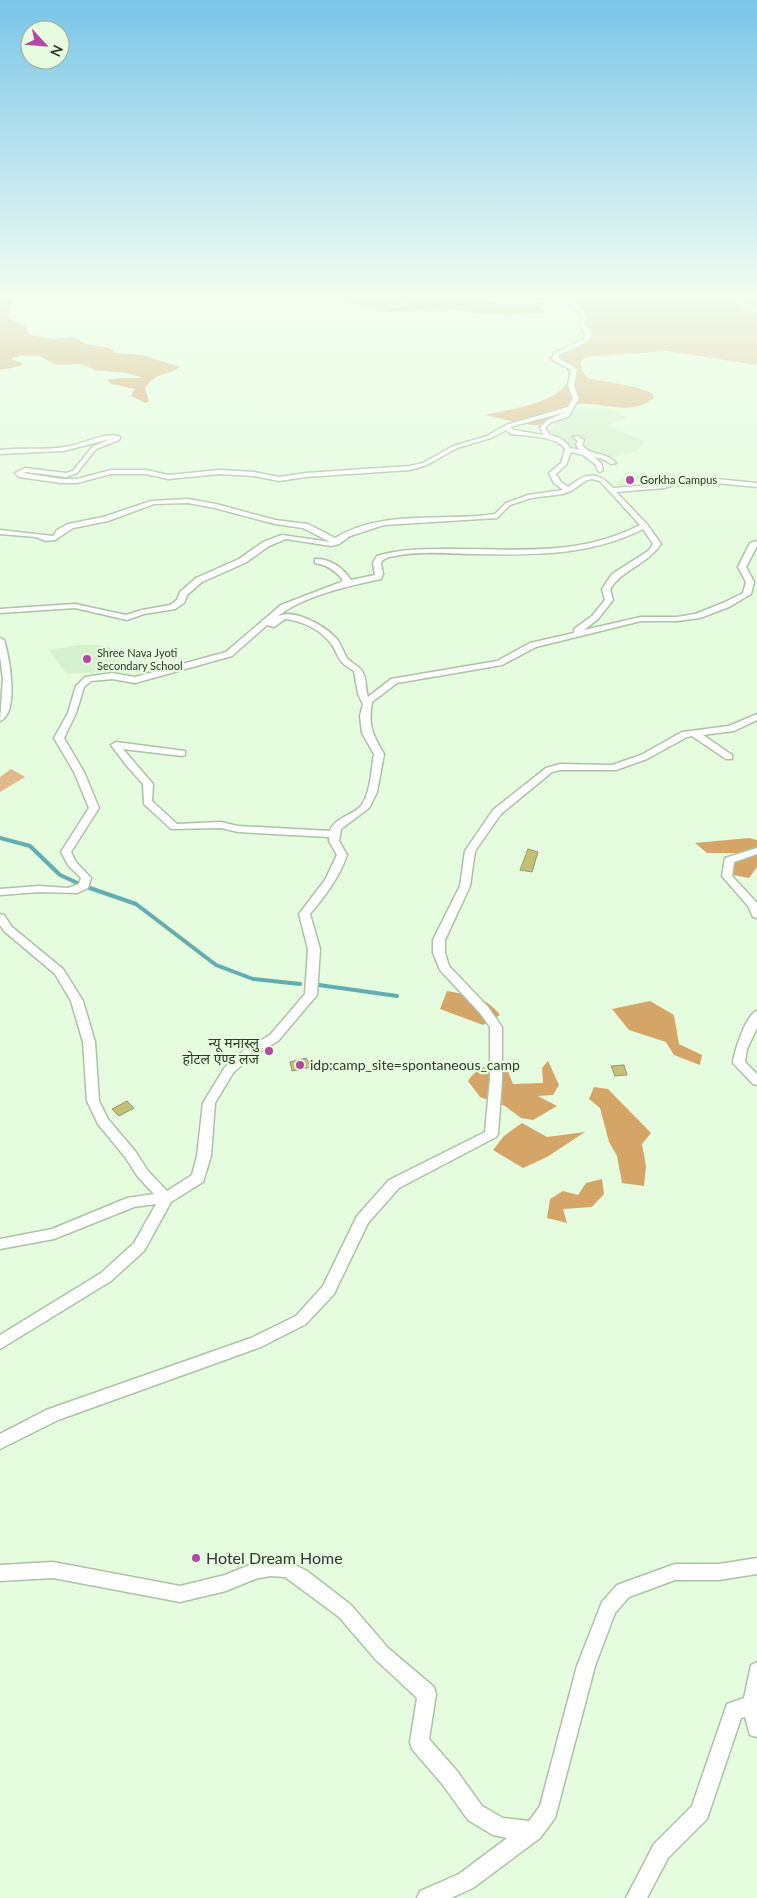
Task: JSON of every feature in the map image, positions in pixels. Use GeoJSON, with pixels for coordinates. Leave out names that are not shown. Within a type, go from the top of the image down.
{"type":"FeatureCollection","features":[{"type":"Feature","properties":{"kind":"street"},"geometry":{"type":"LineString","coordinates":[[549,438],[542,428],[548,422],[567,415],[569,409],[575,403],[576,398],[571,386],[572,383]]}},
{"type":"Feature","properties":{"kind":"street"},"geometry":{"type":"LineString","coordinates":[[0,452],[70,448],[107,437],[117,437],[117,439],[94,448],[75,472],[66,475],[25,470],[18,473],[19,475],[61,482],[77,481],[111,472],[146,472],[168,477],[220,472],[254,474],[280,479],[410,468],[425,464],[455,447],[489,438],[506,427],[569,409]]}},
{"type":"Feature","properties":{"kind":"street"},"geometry":{"type":"LineString","coordinates":[[506,427],[511,432],[560,440],[568,449],[610,459],[613,463]]}},
{"type":"Feature","properties":{"kind":"street"},"geometry":{"type":"LineString","coordinates":[[576,437],[581,440],[579,445],[585,453],[600,464],[600,470]]}},
{"type":"Feature","properties":{"kind":"street"},"geometry":{"type":"LineString","coordinates":[[2,460],[19,457],[63,455],[72,450],[70,448]]}},
{"type":"Feature","properties":{"kind":"street"},"geometry":{"type":"LineString","coordinates":[[568,449],[568,460],[562,467],[552,473],[560,485],[569,490]]}},
{"type":"Feature","properties":{"kind":"street"},"geometry":{"type":"LineString","coordinates":[[0,611],[75,606],[127,618],[142,612],[172,607],[181,601],[183,594],[199,580],[242,561],[266,544],[285,537],[330,544],[348,534],[383,523],[498,516],[508,504],[515,501],[530,496],[561,493],[569,490],[584,478],[590,477],[602,480],[644,526],[657,544],[651,553],[615,576],[606,589],[609,600],[586,626],[557,639]]}},
{"type":"Feature","properties":{"kind":"street"},"geometry":{"type":"LineString","coordinates":[[612,490],[664,486],[684,480],[696,479],[757,485]]}},
{"type":"Feature","properties":{"kind":"street"},"geometry":{"type":"LineString","coordinates":[[0,532],[37,535],[46,539],[55,538],[60,532],[71,526],[105,519],[153,502],[188,501],[216,506],[267,520],[305,526],[336,542]]}},
{"type":"Feature","properties":{"kind":"street"},"geometry":{"type":"LineString","coordinates":[[0,892],[39,889],[77,890],[84,886],[86,882],[86,878],[72,863],[66,852],[73,837],[89,820],[94,808],[79,772],[59,738],[72,713],[80,686],[88,679],[112,676],[135,680],[229,654],[284,607],[344,584],[378,578],[377,564],[380,558],[398,552],[514,553],[575,550],[632,534],[644,526]]}},
{"type":"Feature","properties":{"kind":"street"},"geometry":{"type":"LineString","coordinates":[[0,1244],[54,1234],[132,1202],[166,1198],[198,1178],[204,1156],[209,1103],[229,1070],[247,1054],[274,1038],[311,995],[314,950],[304,914],[325,891],[336,875],[342,855],[334,841],[336,828],[364,808],[372,792],[379,754],[367,733],[365,716],[368,701],[394,681],[499,663],[533,645],[641,619],[677,620],[697,616],[726,606],[747,594],[750,582],[742,567],[753,544],[757,543]]}},
{"type":"Feature","properties":{"kind":"street"},"geometry":{"type":"LineString","coordinates":[[318,561],[328,563],[340,571],[347,580],[344,584]]}},
{"type":"Feature","properties":{"kind":"street"},"geometry":{"type":"LineString","coordinates":[[252,634],[266,629],[284,616],[317,626],[336,644],[344,660],[358,670],[360,688],[367,704]]}},
{"type":"Feature","properties":{"kind":"street"},"geometry":{"type":"LineString","coordinates":[[0,640],[9,676],[5,706],[0,718]]}},
{"type":"Feature","properties":{"kind":"street"},"geometry":{"type":"LineString","coordinates":[[0,1442],[52,1415],[256,1343],[301,1320],[329,1290],[362,1220],[394,1184],[491,1134],[496,1079],[496,1027],[484,1010],[444,967],[438,953],[439,940],[466,886],[470,851],[497,812],[549,770],[560,766],[613,768],[644,756],[685,734],[731,728],[757,717]]}},
{"type":"Feature","properties":{"kind":"street"},"geometry":{"type":"LineString","coordinates":[[694,733],[729,757]]}},
{"type":"Feature","properties":{"kind":"street"},"geometry":{"type":"LineString","coordinates":[[182,753],[116,745],[129,764],[148,784],[147,802],[175,827],[221,824],[238,829],[302,831],[335,835]]}},
{"type":"Feature","properties":{"kind":"street"},"geometry":{"type":"LineString","coordinates":[[757,851],[729,860],[728,876],[753,905],[757,915]]}},
{"type":"Feature","properties":{"kind":"street"},"geometry":{"type":"LineString","coordinates":[[0,917],[8,929],[59,972],[77,1001],[89,1042],[93,1101],[103,1122],[130,1154],[143,1174],[166,1198]]}},
{"type":"Feature","properties":{"kind":"street"},"geometry":{"type":"LineString","coordinates":[[757,1015],[741,1049],[739,1064],[757,1081]]}},
{"type":"Feature","properties":{"kind":"street"},"geometry":{"type":"LineString","coordinates":[[0,1343],[106,1277],[138,1247],[166,1198]]}},
{"type":"Feature","properties":{"kind":"street"},"geometry":{"type":"LineString","coordinates":[[427,1898],[466,1881],[532,1831],[548,1811],[586,1666],[608,1608],[622,1591],[675,1572],[719,1572],[757,1566]]}},
{"type":"Feature","properties":{"kind":"street"},"geometry":{"type":"LineString","coordinates":[[0,1574],[53,1570],[180,1594],[226,1583],[254,1571],[270,1568],[287,1569],[301,1577],[344,1611],[382,1654],[427,1694],[418,1742],[450,1778],[475,1813],[500,1828],[532,1831]]}},
{"type":"Feature","properties":{"kind":"street"},"geometry":{"type":"LineString","coordinates":[[757,1671],[752,1704],[757,1728]]}},
{"type":"Feature","properties":{"kind":"street"},"geometry":{"type":"LineString","coordinates":[[636,1898],[661,1851],[700,1812],[734,1711],[752,1704]]}},
{"type":"Feature","properties":{"kind":"shaded area"},"geometry":{"type":"Polygon","coordinates":[[[110,383],[149,383],[145,389],[149,401],[146,403],[131,396],[135,389],[110,383]]]}},
{"type":"Feature","properties":{"kind":"shaded area"},"geometry":{"type":"Polygon","coordinates":[[[566,383],[611,383],[635,387],[652,393],[654,398],[645,404],[626,408],[589,404],[574,405],[538,425],[485,415],[538,402],[562,389],[566,383]]]}},
{"type":"Feature","properties":{"kind":"shaded area"},"geometry":{"type":"Polygon","coordinates":[[[578,408],[610,409],[628,418],[609,425],[645,442],[636,452],[613,457],[578,450],[563,438],[548,432],[555,424],[570,416],[578,408]]]}},
{"type":"Feature","properties":{"kind":"shaded area","name":"Gorkha Campus"},"geometry":{"type":"Polygon","coordinates":[[[641,474],[652,479],[620,486],[612,482],[641,474]]]}},
{"type":"Feature","properties":{"kind":"shaded area","name":"Shree Nava Jyoti Secondary School"},"geometry":{"type":"Polygon","coordinates":[[[78,645],[98,645],[114,649],[119,656],[119,661],[130,667],[130,672],[67,674],[49,650],[78,645]]]}},
{"type":"Feature","properties":{"kind":"shaded area"},"geometry":{"type":"Polygon","coordinates":[[[11,769],[25,777],[0,792],[0,777],[11,769]]]}},
{"type":"Feature","properties":{"kind":"shaded area"},"geometry":{"type":"Polygon","coordinates":[[[749,838],[757,840],[757,867],[749,878],[733,875],[730,865],[737,860],[741,853],[707,853],[695,843],[749,838]]]}},
{"type":"Feature","properties":{"kind":"shaded area"},"geometry":{"type":"Polygon","coordinates":[[[447,991],[477,998],[489,1004],[500,1015],[483,1025],[440,1009],[447,991]]]}},
{"type":"Feature","properties":{"kind":"shaded area"},"geometry":{"type":"Polygon","coordinates":[[[650,1001],[674,1015],[679,1044],[702,1055],[700,1065],[674,1055],[666,1042],[629,1030],[612,1009],[650,1001]]]}},
{"type":"Feature","properties":{"kind":"shaded area"},"geometry":{"type":"Polygon","coordinates":[[[504,1061],[513,1084],[543,1083],[542,1068],[548,1061],[559,1085],[553,1095],[538,1096],[557,1106],[533,1120],[521,1118],[505,1106],[480,1097],[468,1081],[480,1069],[504,1061]]]}},
{"type":"Feature","properties":{"kind":"shaded area"},"geometry":{"type":"Polygon","coordinates":[[[594,1087],[608,1089],[651,1133],[642,1144],[646,1166],[644,1186],[622,1183],[617,1156],[609,1142],[600,1108],[589,1099],[594,1087]]]}},
{"type":"Feature","properties":{"kind":"shaded area"},"geometry":{"type":"Polygon","coordinates":[[[522,1123],[547,1137],[585,1132],[547,1157],[523,1168],[493,1150],[504,1136],[522,1123]]]}},
{"type":"Feature","properties":{"kind":"shaded area"},"geometry":{"type":"Polygon","coordinates":[[[602,1179],[604,1194],[592,1207],[563,1209],[567,1223],[547,1218],[550,1199],[563,1191],[578,1195],[586,1183],[602,1179]]]}},
{"type":"Feature","properties":{"kind":"building"},"geometry":{"type":"Polygon","coordinates":[[[528,849],[538,852],[532,872],[520,870],[528,849]]]}},
{"type":"Feature","properties":{"kind":"building","name":"idp:camp_site=spontaneous_camp"},"geometry":{"type":"Polygon","coordinates":[[[306,1058],[311,1067],[292,1071],[290,1062],[306,1058]]]}},
{"type":"Feature","properties":{"kind":"building"},"geometry":{"type":"Polygon","coordinates":[[[624,1065],[627,1075],[615,1076],[611,1066],[624,1065]]]}},
{"type":"Feature","properties":{"kind":"building"},"geometry":{"type":"Polygon","coordinates":[[[127,1101],[134,1108],[119,1116],[112,1109],[127,1101]]]}},
{"type":"Feature","properties":{"kind":"waterway"},"geometry":{"type":"LineString","coordinates":[[0,838],[30,846],[60,875],[84,886],[136,904],[216,965],[253,979],[300,984]]}},
{"type":"Feature","properties":{"kind":"waterway"},"geometry":{"type":"LineString","coordinates":[[319,985],[397,996]]}},
{"type":"Feature","properties":{"kind":"place","name":"Gorkha Campus"},"geometry":{"type":"Point","coordinates":[630,480]}},
{"type":"Feature","properties":{"kind":"place","name":"Shree Nava Jyoti Secondary School"},"geometry":{"type":"Point","coordinates":[87,659]}},
{"type":"Feature","properties":{"kind":"place","name":"न्यू मनास्लु होटल एण्ड लज"},"geometry":{"type":"Point","coordinates":[269,1051]}},
{"type":"Feature","properties":{"kind":"place","name":"idp:camp_site=spontaneous_camp"},"geometry":{"type":"Point","coordinates":[300,1065]}},
{"type":"Feature","properties":{"kind":"place","name":"Hotel Dream Home"},"geometry":{"type":"Point","coordinates":[196,1558]}}]}
